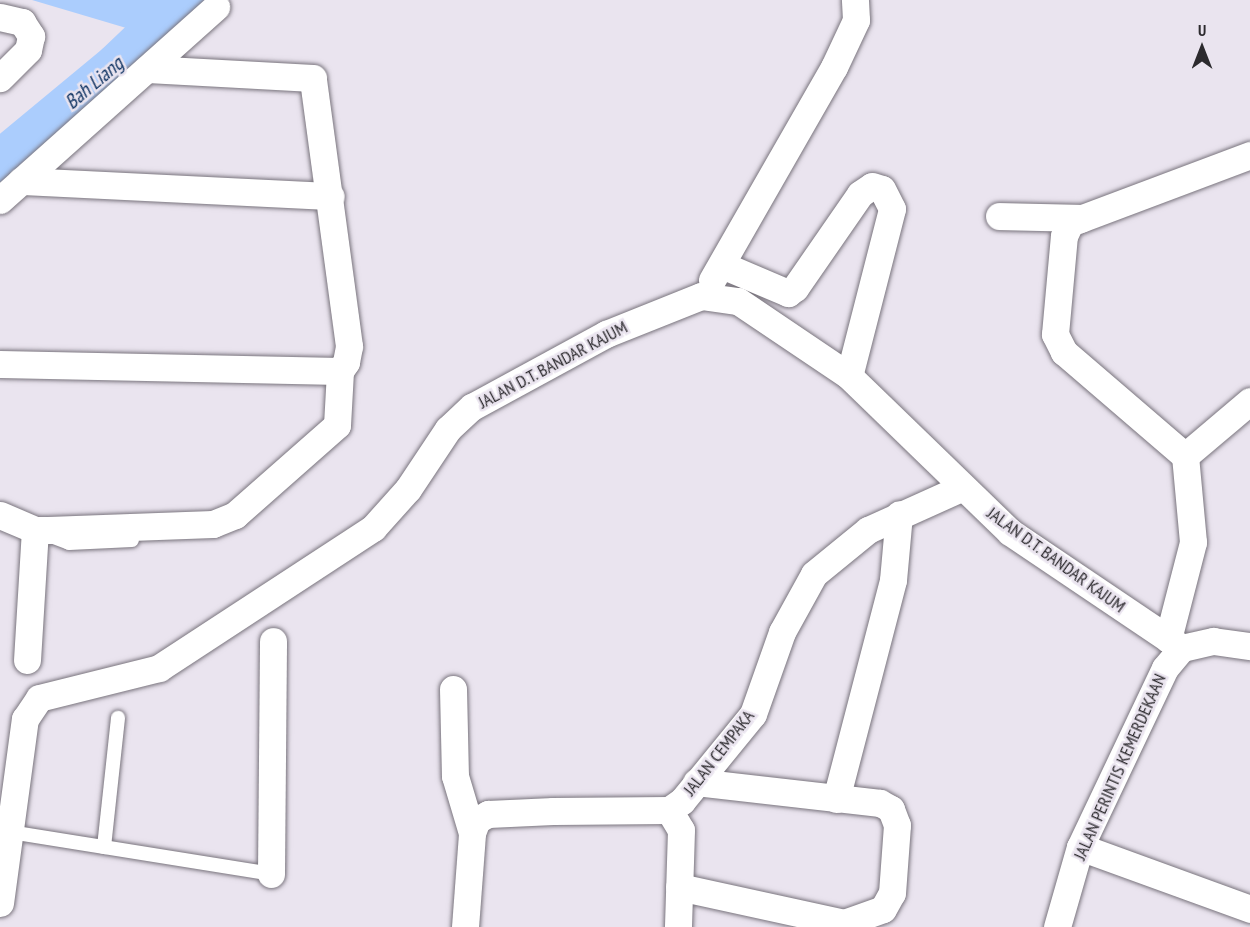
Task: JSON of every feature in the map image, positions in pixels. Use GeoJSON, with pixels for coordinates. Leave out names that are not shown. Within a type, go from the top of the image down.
{"type":"FeatureCollection","features":[{"type":"Feature","properties":{"kind":"street"},"geometry":{"type":"LineString","coordinates":[[701,296],[722,265],[834,67],[856,20],[855,0]]}},
{"type":"Feature","properties":{"kind":"street"},"geometry":{"type":"LineString","coordinates":[[0,200],[216,7]]}},
{"type":"Feature","properties":{"kind":"street"},"geometry":{"type":"LineString","coordinates":[[0,17],[22,22],[32,36],[28,50],[0,78]]}},
{"type":"Feature","properties":{"kind":"street"},"geometry":{"type":"LineString","coordinates":[[0,515],[35,530],[213,524],[235,515],[337,425],[340,371],[350,346],[313,78],[147,69]]}},
{"type":"Feature","properties":{"kind":"street"},"geometry":{"type":"LineString","coordinates":[[1250,155],[1070,223],[1064,236],[1055,334],[1064,352],[1185,456],[1194,542],[1175,643],[1213,641],[1250,646]]}},
{"type":"Feature","properties":{"kind":"street"},"geometry":{"type":"LineString","coordinates":[[21,181],[331,196]]}},
{"type":"Feature","properties":{"kind":"street"},"geometry":{"type":"LineString","coordinates":[[722,265],[788,292],[795,288],[860,194],[872,186],[882,189],[892,209],[849,376]]}},
{"type":"Feature","properties":{"kind":"street"},"geometry":{"type":"LineString","coordinates":[[999,216],[1082,218]]}},
{"type":"Feature","properties":{"kind":"street","name":"JALAN D.T. BANDAR KAJUM"},"geometry":{"type":"LineString","coordinates":[[0,903],[25,719],[39,698],[159,668],[373,528],[408,489],[448,429],[472,407],[606,334],[701,296],[738,301],[849,376],[962,488],[1010,532],[1175,643]]}},
{"type":"Feature","properties":{"kind":"street"},"geometry":{"type":"LineString","coordinates":[[0,364],[340,371]]}},
{"type":"Feature","properties":{"kind":"street"},"geometry":{"type":"LineString","coordinates":[[1185,456],[1250,401]]}},
{"type":"Feature","properties":{"kind":"street","name":"JALAN CEMPAKA"},"geometry":{"type":"LineString","coordinates":[[472,833],[477,820],[488,814],[669,810],[682,801],[753,714],[782,632],[814,574],[868,530],[899,514],[962,488]]}},
{"type":"Feature","properties":{"kind":"street"},"geometry":{"type":"LineString","coordinates":[[836,799],[893,580],[899,514]]}},
{"type":"Feature","properties":{"kind":"street"},"geometry":{"type":"LineString","coordinates":[[27,660],[35,530]]}},
{"type":"Feature","properties":{"kind":"street"},"geometry":{"type":"LineString","coordinates":[[271,874],[273,641]]}},
{"type":"Feature","properties":{"kind":"street","name":"JALAN PERINTIS KEMERDEKAAN"},"geometry":{"type":"LineString","coordinates":[[1058,927],[1080,847],[1175,643]]}},
{"type":"Feature","properties":{"kind":"street"},"geometry":{"type":"LineString","coordinates":[[453,689],[455,776],[472,833],[465,927]]}},
{"type":"Feature","properties":{"kind":"street"},"geometry":{"type":"LineString","coordinates":[[679,887],[844,923],[883,909],[892,892],[897,825],[891,809],[880,803],[696,782]]}},
{"type":"Feature","properties":{"kind":"street"},"geometry":{"type":"LineString","coordinates":[[669,810],[681,830],[678,927]]}},
{"type":"Feature","properties":{"kind":"street"},"geometry":{"type":"LineString","coordinates":[[1080,847],[1250,909]]}},
{"type":"Feature","properties":{"kind":"lane"},"geometry":{"type":"LineString","coordinates":[[105,847],[118,718]]}},
{"type":"Feature","properties":{"kind":"lane"},"geometry":{"type":"LineString","coordinates":[[10,832],[271,874]]}},
{"type":"Feature","properties":{"kind":"water"},"geometry":{"type":"Polygon","coordinates":[[[32,0],[202,0],[160,38],[32,0]]]}},
{"type":"Feature","properties":{"kind":"waterway","name":"Bah Liang"},"geometry":{"type":"LineString","coordinates":[[0,161],[116,65],[184,0]]}}]}
